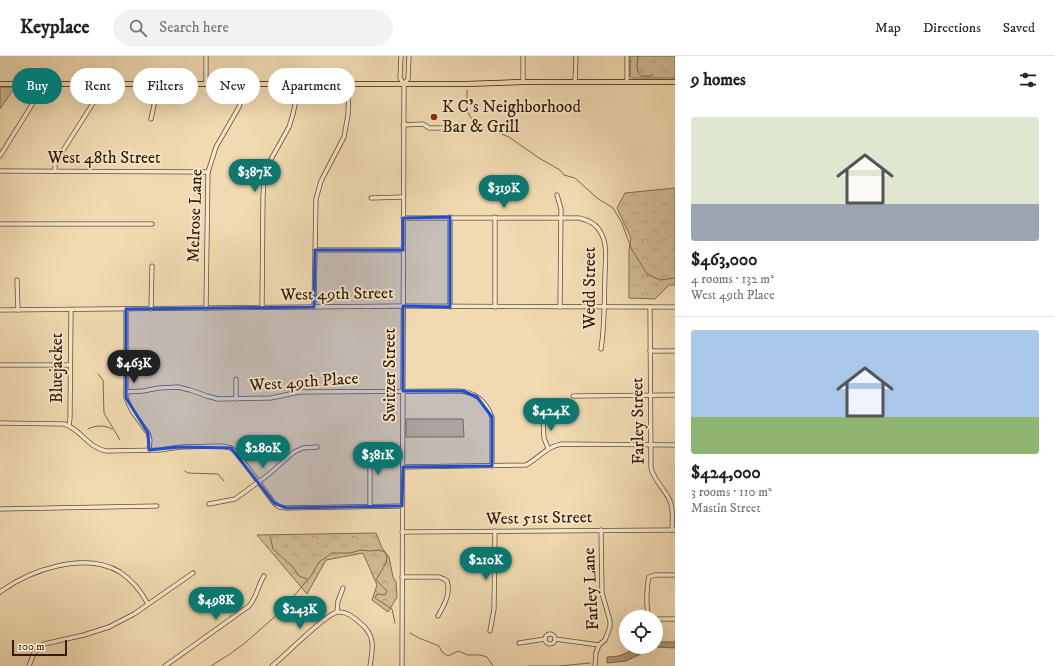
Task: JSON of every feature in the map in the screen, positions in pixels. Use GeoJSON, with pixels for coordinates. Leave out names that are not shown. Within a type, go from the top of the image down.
{"type":"FeatureCollection","features":[{"type":"Feature","properties":{"kind":"main road"},"geometry":{"type":"LineString","coordinates":[[355,84],[675,82]]}},
{"type":"Feature","properties":{"kind":"main road"},"geometry":{"type":"LineString","coordinates":[[0,84],[12,84]]}},
{"type":"Feature","properties":{"kind":"main road"},"geometry":{"type":"LineString","coordinates":[[198,84],[206,84]]}},
{"type":"Feature","properties":{"kind":"street"},"geometry":{"type":"LineString","coordinates":[[206,56],[206,68]]}},
{"type":"Feature","properties":{"kind":"street"},"geometry":{"type":"LineString","coordinates":[[401,56],[400,78],[404,84],[408,79],[409,56]]}},
{"type":"Feature","properties":{"kind":"street"},"geometry":{"type":"LineString","coordinates":[[523,56],[523,82]]}},
{"type":"Feature","properties":{"kind":"street"},"geometry":{"type":"LineString","coordinates":[[575,82],[576,56]]}},
{"type":"Feature","properties":{"kind":"street"},"geometry":{"type":"LineString","coordinates":[[627,56],[627,82]]}},
{"type":"Feature","properties":{"kind":"street","name":"Switzer Street"},"geometry":{"type":"LineString","coordinates":[[402,666],[404,84]]}},
{"type":"Feature","properties":{"kind":"street"},"geometry":{"type":"LineString","coordinates":[[0,156],[32,104]]}},
{"type":"Feature","properties":{"kind":"street"},"geometry":{"type":"LineString","coordinates":[[55,171],[55,163],[93,104]]}},
{"type":"Feature","properties":{"kind":"street"},"geometry":{"type":"LineString","coordinates":[[150,119],[154,104]]}},
{"type":"Feature","properties":{"kind":"street","name":"Melrose Lane"},"geometry":{"type":"LineString","coordinates":[[206,308],[208,172],[216,147],[240,104]]}},
{"type":"Feature","properties":{"kind":"street"},"geometry":{"type":"LineString","coordinates":[[262,308],[262,196],[264,179],[270,161],[289,127],[295,104]]}},
{"type":"Feature","properties":{"kind":"street"},"geometry":{"type":"LineString","coordinates":[[314,307],[315,208],[317,194],[321,181],[344,137],[348,104]]}},
{"type":"Feature","properties":{"kind":"street"},"geometry":{"type":"LineString","coordinates":[[404,125],[423,124],[429,128],[444,128]]}},
{"type":"Feature","properties":{"kind":"street","name":"West 48th Street"},"geometry":{"type":"LineString","coordinates":[[0,171],[208,172]]}},
{"type":"Feature","properties":{"kind":"street"},"geometry":{"type":"LineString","coordinates":[[557,196],[561,209],[560,307]]}},
{"type":"Feature","properties":{"kind":"street"},"geometry":{"type":"LineString","coordinates":[[371,198],[403,197]]}},
{"type":"Feature","properties":{"kind":"street"},"geometry":{"type":"LineString","coordinates":[[450,217],[450,307]]}},
{"type":"Feature","properties":{"kind":"street"},"geometry":{"type":"LineString","coordinates":[[495,217],[495,307]]}},
{"type":"Feature","properties":{"kind":"street"},"geometry":{"type":"LineString","coordinates":[[403,218],[561,218]]}},
{"type":"Feature","properties":{"kind":"street","name":"Wedd Street"},"geometry":{"type":"LineString","coordinates":[[561,218],[584,219],[598,228],[603,236],[605,245],[604,307],[601,349]]}},
{"type":"Feature","properties":{"kind":"street"},"geometry":{"type":"LineString","coordinates":[[0,224],[152,224]]}},
{"type":"Feature","properties":{"kind":"street"},"geometry":{"type":"LineString","coordinates":[[315,250],[403,250]]}},
{"type":"Feature","properties":{"kind":"street"},"geometry":{"type":"LineString","coordinates":[[151,309],[152,266]]}},
{"type":"Feature","properties":{"kind":"street"},"geometry":{"type":"LineString","coordinates":[[17,280],[18,310]]}},
{"type":"Feature","properties":{"kind":"street","name":"West 49th Street"},"geometry":{"type":"LineString","coordinates":[[0,310],[126,310],[403,306],[675,306]]}},
{"type":"Feature","properties":{"kind":"street","name":"Farley Street"},"geometry":{"type":"LineString","coordinates":[[650,307],[652,473],[670,500],[674,530]]}},
{"type":"Feature","properties":{"kind":"street","name":"Bluejacket"},"geometry":{"type":"LineString","coordinates":[[69,425],[70,310]]}},
{"type":"Feature","properties":{"kind":"street"},"geometry":{"type":"LineString","coordinates":[[126,310],[126,392],[129,407],[148,433],[150,440],[149,450]]}},
{"type":"Feature","properties":{"kind":"street"},"geometry":{"type":"LineString","coordinates":[[650,351],[675,351]]}},
{"type":"Feature","properties":{"kind":"street"},"geometry":{"type":"LineString","coordinates":[[0,365],[70,365]]}},
{"type":"Feature","properties":{"kind":"street"},"geometry":{"type":"LineString","coordinates":[[236,379],[236,399]]}},
{"type":"Feature","properties":{"kind":"street","name":"West 49th Place"},"geometry":{"type":"LineString","coordinates":[[126,392],[178,387],[214,398],[236,399],[270,398],[299,392],[463,391],[474,394],[483,402],[492,417],[492,466]]}},
{"type":"Feature","properties":{"kind":"street"},"geometry":{"type":"LineString","coordinates":[[573,396],[675,395]]}},
{"type":"Feature","properties":{"kind":"street"},"geometry":{"type":"LineString","coordinates":[[543,419],[544,438],[548,448]]}},
{"type":"Feature","properties":{"kind":"street"},"geometry":{"type":"LineString","coordinates":[[0,423],[57,423],[69,425],[78,431],[93,446],[101,450],[160,450],[180,447],[222,446],[230,448],[237,452],[274,503],[286,508],[402,506]]}},
{"type":"Feature","properties":{"kind":"street"},"geometry":{"type":"LineString","coordinates":[[403,467],[526,465],[532,462],[548,448],[554,445],[562,444],[675,445]]}},
{"type":"Feature","properties":{"kind":"street"},"geometry":{"type":"LineString","coordinates":[[370,446],[370,506]]}},
{"type":"Feature","properties":{"kind":"street"},"geometry":{"type":"LineString","coordinates":[[210,504],[235,498],[279,466],[294,452],[301,449],[317,447]]}},
{"type":"Feature","properties":{"kind":"street"},"geometry":{"type":"LineString","coordinates":[[0,509],[157,506]]}},
{"type":"Feature","properties":{"kind":"street","name":"Farley Lane"},"geometry":{"type":"LineString","coordinates":[[595,666],[596,653],[599,645],[605,640],[610,627],[610,621],[602,593],[601,530]]}},
{"type":"Feature","properties":{"kind":"street","name":"West 51st Street"},"geometry":{"type":"LineString","coordinates":[[402,532],[674,530]]}},
{"type":"Feature","properties":{"kind":"street"},"geometry":{"type":"LineString","coordinates":[[490,631],[494,609],[495,531]]}},
{"type":"Feature","properties":{"kind":"street"},"geometry":{"type":"LineString","coordinates":[[0,592],[16,581],[42,569],[66,564],[94,564],[114,569],[125,576],[135,584],[148,604]]}},
{"type":"Feature","properties":{"kind":"street"},"geometry":{"type":"LineString","coordinates":[[29,666],[34,653],[44,644],[84,635],[109,626],[134,614],[193,573]]}},
{"type":"Feature","properties":{"kind":"street"},"geometry":{"type":"LineString","coordinates":[[647,610],[648,580],[651,576],[675,575]]}},
{"type":"Feature","properties":{"kind":"street"},"geometry":{"type":"LineString","coordinates":[[165,666],[249,606],[255,597],[264,576]]}},
{"type":"Feature","properties":{"kind":"street"},"geometry":{"type":"LineString","coordinates":[[402,577],[444,579],[447,581],[448,594],[446,602],[438,616]]}},
{"type":"Feature","properties":{"kind":"street"},"geometry":{"type":"LineString","coordinates":[[337,612],[338,601],[343,588]]}},
{"type":"Feature","properties":{"kind":"street"},"geometry":{"type":"LineString","coordinates":[[272,666],[325,618],[337,612],[346,613],[353,617],[370,631],[372,638],[370,666]]}},
{"type":"Feature","properties":{"kind":"street"},"geometry":{"type":"LineString","coordinates":[[663,619],[675,619]]}},
{"type":"Feature","properties":{"kind":"street"},"geometry":{"type":"LineString","coordinates":[[519,643],[545,639],[549,634],[555,639],[599,645]]}},
{"type":"Feature","properties":{"kind":"street"},"geometry":{"type":"LineString","coordinates":[[545,639],[546,642],[550,644],[554,642],[555,639]]}},
{"type":"Feature","properties":{"kind":"highlighted area"},"geometry":{"type":"Polygon","coordinates":[[[450,217],[450,307],[403,306],[403,391],[463,391],[477,397],[492,417],[492,466],[403,467],[402,506],[286,508],[274,503],[231,448],[180,447],[149,450],[148,433],[126,398],[126,309],[314,307],[315,250],[403,250],[403,218],[450,217]]]}},
{"type":"Feature","properties":{"kind":"green space"},"geometry":{"type":"Polygon","coordinates":[[[630,56],[675,56],[675,78],[632,78],[630,76],[630,56]]]}},
{"type":"Feature","properties":{"kind":"green space"},"geometry":{"type":"Polygon","coordinates":[[[0,87],[12,87],[12,91],[0,109],[0,87]]]}},
{"type":"Feature","properties":{"kind":"green space"},"geometry":{"type":"Polygon","coordinates":[[[675,188],[675,285],[669,285],[655,299],[629,298],[629,251],[631,238],[617,208],[625,193],[675,188]]]}},
{"type":"Feature","properties":{"kind":"green space"},"geometry":{"type":"Polygon","coordinates":[[[406,419],[463,419],[464,437],[406,437],[406,419]]]}},
{"type":"Feature","properties":{"kind":"green space"},"geometry":{"type":"Polygon","coordinates":[[[376,533],[382,548],[389,557],[393,577],[396,582],[397,597],[388,612],[372,600],[377,585],[363,553],[326,560],[307,594],[257,535],[376,533]]]}},
{"type":"Feature","properties":{"kind":"water"},"geometry":{"type":"Polygon","coordinates":[[[663,642],[675,642],[675,648],[663,647],[663,642]]]}},
{"type":"Feature","properties":{"kind":"water"},"geometry":{"type":"Polygon","coordinates":[[[624,654],[640,654],[626,661],[607,663],[607,657],[624,654]]]}},
{"type":"Feature","properties":{"kind":"waterway"},"geometry":{"type":"LineString","coordinates":[[638,56],[638,73]]}},
{"type":"Feature","properties":{"kind":"waterway"},"geometry":{"type":"LineString","coordinates":[[639,74],[641,76],[651,76],[653,74]]}},
{"type":"Feature","properties":{"kind":"waterway"},"geometry":{"type":"LineString","coordinates":[[467,90],[468,112],[473,120],[483,126]]}},
{"type":"Feature","properties":{"kind":"waterway"},"geometry":{"type":"LineString","coordinates":[[487,128],[509,137],[539,158],[560,170],[564,175],[575,178],[597,198],[613,208],[622,223],[631,248],[647,274],[660,280],[675,278]]}},
{"type":"Feature","properties":{"kind":"waterway"},"geometry":{"type":"LineString","coordinates":[[98,374],[103,380],[104,413],[120,440]]}},
{"type":"Feature","properties":{"kind":"waterway"},"geometry":{"type":"LineString","coordinates":[[88,429],[100,426],[112,429]]}},
{"type":"Feature","properties":{"kind":"waterway"},"geometry":{"type":"LineString","coordinates":[[185,471],[188,473],[218,474],[224,481]]}},
{"type":"Feature","properties":{"kind":"waterway"},"geometry":{"type":"LineString","coordinates":[[270,536],[273,549],[292,566],[299,576],[307,579]]}},
{"type":"Feature","properties":{"kind":"waterway"},"geometry":{"type":"LineString","coordinates":[[211,666],[245,643],[280,612],[311,576],[319,562],[332,553],[350,553],[361,550],[379,550],[385,552],[387,557],[386,563],[376,580],[387,591],[385,595],[377,594],[375,598],[392,609],[395,623]]}},
{"type":"Feature","properties":{"kind":"waterway"},"geometry":{"type":"LineString","coordinates":[[410,633],[439,646],[442,652],[448,656],[458,651],[468,655],[480,655],[487,657],[493,666]]}},
{"type":"Feature","properties":{"kind":"waterway"},"geometry":{"type":"LineString","coordinates":[[529,666],[559,666],[590,663]]}},
{"type":"Feature","properties":{"kind":"place","name":"K C's Neighborhood Bar & Grill"},"geometry":{"type":"Point","coordinates":[434,117]}}]}
